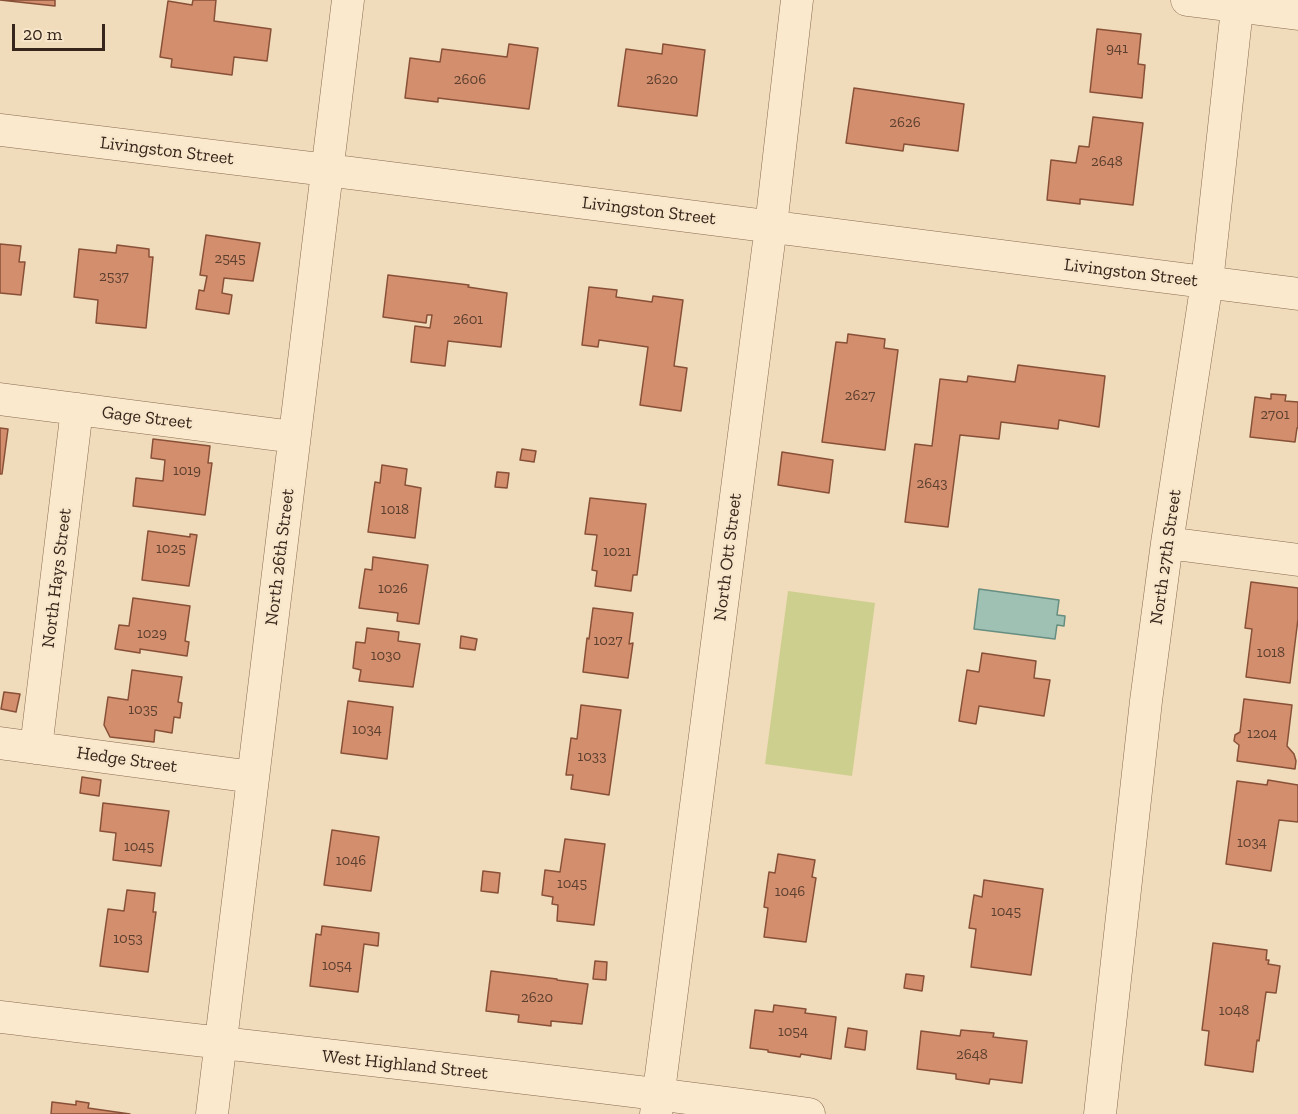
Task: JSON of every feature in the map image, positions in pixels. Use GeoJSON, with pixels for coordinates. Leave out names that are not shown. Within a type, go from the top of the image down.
{"type":"FeatureCollection","features":[{"type":"Feature","properties":{"kind":"street","name":"North 26th Street"},"geometry":{"type":"LineString","coordinates":[[212,1114],[348,0]]}},
{"type":"Feature","properties":{"kind":"street","name":"North Ott Street"},"geometry":{"type":"LineString","coordinates":[[657,1104],[771,226],[797,0]]}},
{"type":"Feature","properties":{"kind":"street"},"geometry":{"type":"LineString","coordinates":[[1186,0],[1238,3],[1298,14]]}},
{"type":"Feature","properties":{"kind":"street","name":"North 27th Street"},"geometry":{"type":"LineString","coordinates":[[1100,1114],[1146,701],[1167,543],[1207,282],[1238,3]]}},
{"type":"Feature","properties":{"kind":"street","name":"Livingston Street"},"geometry":{"type":"LineString","coordinates":[[0,130],[1298,294]]}},
{"type":"Feature","properties":{"kind":"street","name":"Gage Street"},"geometry":{"type":"LineString","coordinates":[[0,399],[294,437]]}},
{"type":"Feature","properties":{"kind":"street","name":"North Hays Street"},"geometry":{"type":"LineString","coordinates":[[36,748],[77,409]]}},
{"type":"Feature","properties":{"kind":"street"},"geometry":{"type":"LineString","coordinates":[[1167,543],[1298,560]]}},
{"type":"Feature","properties":{"kind":"street","name":"Hedge Street"},"geometry":{"type":"LineString","coordinates":[[0,743],[253,777]]}},
{"type":"Feature","properties":{"kind":"street","name":"West Highland Street"},"geometry":{"type":"LineString","coordinates":[[0,1017],[220,1044],[657,1104],[809,1114]]}},
{"type":"Feature","properties":{"kind":"green space"},"geometry":{"type":"Polygon","coordinates":[[[788,591],[875,603],[852,776],[765,764],[788,591]]]}},
{"type":"Feature","properties":{"kind":"shaded area"},"geometry":{"type":"Polygon","coordinates":[[[979,589],[1059,600],[1057,615],[1065,616],[1064,626],[1057,625],[1055,639],[974,629],[979,589]]]}},
{"type":"Feature","properties":{"kind":"building"},"geometry":{"type":"Polygon","coordinates":[[[0,0],[55,0],[55,6],[0,0]]]}},
{"type":"Feature","properties":{"kind":"building"},"geometry":{"type":"Polygon","coordinates":[[[193,0],[216,0],[214,21],[271,29],[267,61],[234,57],[232,75],[171,67],[172,59],[160,57],[168,1],[192,5],[193,0]]]}},
{"type":"Feature","properties":{"kind":"building"},"geometry":{"type":"Polygon","coordinates":[[[1097,29],[1141,34],[1138,64],[1145,65],[1142,98],[1090,92],[1097,29]]]}},
{"type":"Feature","properties":{"kind":"building"},"geometry":{"type":"Polygon","coordinates":[[[509,44],[538,48],[529,109],[438,98],[438,102],[405,98],[410,58],[440,62],[442,49],[507,57],[509,44]]]}},
{"type":"Feature","properties":{"kind":"building"},"geometry":{"type":"Polygon","coordinates":[[[663,44],[705,50],[697,116],[618,106],[626,49],[662,54],[663,44]]]}},
{"type":"Feature","properties":{"kind":"building"},"geometry":{"type":"Polygon","coordinates":[[[854,88],[964,104],[958,151],[904,144],[903,151],[846,143],[854,88]]]}},
{"type":"Feature","properties":{"kind":"building"},"geometry":{"type":"Polygon","coordinates":[[[1093,117],[1143,123],[1133,205],[1080,199],[1080,204],[1047,200],[1051,160],[1076,163],[1079,146],[1089,147],[1093,117]]]}},
{"type":"Feature","properties":{"kind":"building"},"geometry":{"type":"Polygon","coordinates":[[[206,235],[260,243],[253,281],[224,278],[222,293],[232,295],[229,314],[196,309],[199,290],[204,291],[207,276],[200,275],[206,235]]]}},
{"type":"Feature","properties":{"kind":"building"},"geometry":{"type":"Polygon","coordinates":[[[0,244],[21,246],[19,262],[25,262],[21,295],[0,293],[0,244]]]}},
{"type":"Feature","properties":{"kind":"building"},"geometry":{"type":"Polygon","coordinates":[[[117,245],[149,249],[149,257],[153,257],[146,328],[96,323],[98,300],[74,297],[79,249],[116,253],[117,245]]]}},
{"type":"Feature","properties":{"kind":"building"},"geometry":{"type":"Polygon","coordinates":[[[388,275],[469,285],[468,287],[507,293],[501,347],[448,341],[445,366],[411,362],[415,326],[430,328],[432,315],[427,315],[426,323],[383,317],[388,275]]]}},
{"type":"Feature","properties":{"kind":"building"},"geometry":{"type":"Polygon","coordinates":[[[589,287],[617,290],[616,297],[652,302],[653,296],[683,300],[674,366],[687,368],[681,411],[640,405],[648,347],[599,340],[598,347],[582,345],[589,287]]]}},
{"type":"Feature","properties":{"kind":"building"},"geometry":{"type":"Polygon","coordinates":[[[848,334],[885,339],[884,348],[898,350],[885,450],[822,442],[836,342],[847,343],[848,334]]]}},
{"type":"Feature","properties":{"kind":"building"},"geometry":{"type":"Polygon","coordinates":[[[1018,365],[1105,376],[1099,427],[1059,420],[1058,429],[1001,422],[999,439],[960,435],[948,527],[905,522],[915,444],[932,446],[940,379],[967,382],[968,376],[1015,382],[1018,365]]]}},
{"type":"Feature","properties":{"kind":"building"},"geometry":{"type":"Polygon","coordinates":[[[1271,394],[1286,395],[1285,401],[1298,402],[1298,428],[1295,442],[1250,437],[1255,397],[1271,399],[1271,394]]]}},
{"type":"Feature","properties":{"kind":"building"},"geometry":{"type":"Polygon","coordinates":[[[0,428],[8,429],[2,474],[0,474],[0,428]]]}},
{"type":"Feature","properties":{"kind":"building"},"geometry":{"type":"Polygon","coordinates":[[[153,439],[210,446],[208,463],[212,463],[205,515],[133,506],[136,478],[163,481],[165,460],[151,458],[153,439]]]}},
{"type":"Feature","properties":{"kind":"building"},"geometry":{"type":"Polygon","coordinates":[[[522,449],[536,451],[534,462],[520,460],[522,449]]]}},
{"type":"Feature","properties":{"kind":"building"},"geometry":{"type":"Polygon","coordinates":[[[782,452],[833,460],[829,493],[778,485],[782,452]]]}},
{"type":"Feature","properties":{"kind":"building"},"geometry":{"type":"Polygon","coordinates":[[[382,465],[407,469],[405,485],[421,488],[415,538],[368,532],[375,482],[380,483],[382,465]]]}},
{"type":"Feature","properties":{"kind":"building"},"geometry":{"type":"Polygon","coordinates":[[[497,472],[509,473],[507,488],[495,487],[497,472]]]}},
{"type":"Feature","properties":{"kind":"building"},"geometry":{"type":"Polygon","coordinates":[[[590,498],[646,504],[637,575],[633,575],[631,591],[595,586],[597,571],[592,570],[597,535],[585,534],[590,498]]]}},
{"type":"Feature","properties":{"kind":"building"},"geometry":{"type":"Polygon","coordinates":[[[148,531],[190,537],[190,534],[197,535],[189,586],[142,580],[148,531]]]}},
{"type":"Feature","properties":{"kind":"building"},"geometry":{"type":"Polygon","coordinates":[[[373,557],[428,565],[419,624],[397,621],[398,613],[359,608],[365,569],[372,570],[373,557]]]}},
{"type":"Feature","properties":{"kind":"building"},"geometry":{"type":"Polygon","coordinates":[[[1251,582],[1298,588],[1298,619],[1290,683],[1246,677],[1252,629],[1245,628],[1251,582]]]}},
{"type":"Feature","properties":{"kind":"building"},"geometry":{"type":"Polygon","coordinates":[[[133,598],[190,606],[185,641],[189,642],[187,656],[140,649],[140,653],[115,649],[119,625],[129,626],[133,598]]]}},
{"type":"Feature","properties":{"kind":"building"},"geometry":{"type":"Polygon","coordinates":[[[593,608],[633,613],[629,644],[633,643],[628,678],[583,672],[593,608]]]}},
{"type":"Feature","properties":{"kind":"building"},"geometry":{"type":"Polygon","coordinates":[[[367,628],[399,632],[398,641],[420,644],[413,687],[359,681],[361,670],[353,668],[356,642],[365,643],[367,628]]]}},
{"type":"Feature","properties":{"kind":"building"},"geometry":{"type":"Polygon","coordinates":[[[461,636],[477,639],[475,650],[460,648],[461,636]]]}},
{"type":"Feature","properties":{"kind":"building"},"geometry":{"type":"Polygon","coordinates":[[[982,653],[1036,661],[1034,678],[1050,680],[1044,716],[979,706],[976,724],[959,721],[967,670],[979,672],[982,653]]]}},
{"type":"Feature","properties":{"kind":"building"},"geometry":{"type":"Polygon","coordinates":[[[132,670],[182,677],[178,702],[182,703],[180,718],[174,717],[172,733],[155,730],[154,742],[110,737],[104,725],[108,697],[128,700],[132,670]]]}},
{"type":"Feature","properties":{"kind":"building"},"geometry":{"type":"Polygon","coordinates":[[[4,692],[20,694],[16,712],[1,709],[4,692]]]}},
{"type":"Feature","properties":{"kind":"building"},"geometry":{"type":"Polygon","coordinates":[[[1244,699],[1292,705],[1287,746],[1294,754],[1295,769],[1237,761],[1239,745],[1234,741],[1235,735],[1240,732],[1244,699]]]}},
{"type":"Feature","properties":{"kind":"building"},"geometry":{"type":"Polygon","coordinates":[[[348,701],[393,707],[387,759],[341,753],[348,701]]]}},
{"type":"Feature","properties":{"kind":"building"},"geometry":{"type":"Polygon","coordinates":[[[581,705],[621,710],[609,795],[571,789],[573,775],[566,775],[571,738],[577,739],[581,705]]]}},
{"type":"Feature","properties":{"kind":"building"},"geometry":{"type":"Polygon","coordinates":[[[82,777],[101,780],[99,796],[80,793],[82,777]]]}},
{"type":"Feature","properties":{"kind":"building"},"geometry":{"type":"Polygon","coordinates":[[[1268,780],[1298,785],[1298,822],[1279,820],[1271,871],[1226,864],[1237,781],[1267,785],[1268,780]]]}},
{"type":"Feature","properties":{"kind":"building"},"geometry":{"type":"Polygon","coordinates":[[[103,803],[169,811],[161,866],[113,860],[116,833],[100,831],[103,803]]]}},
{"type":"Feature","properties":{"kind":"building"},"geometry":{"type":"Polygon","coordinates":[[[332,830],[379,837],[371,891],[324,885],[332,830]]]}},
{"type":"Feature","properties":{"kind":"building"},"geometry":{"type":"Polygon","coordinates":[[[565,839],[605,844],[594,925],[557,921],[558,905],[552,904],[553,897],[542,895],[545,870],[560,872],[565,839]]]}},
{"type":"Feature","properties":{"kind":"building"},"geometry":{"type":"Polygon","coordinates":[[[778,854],[815,860],[812,877],[816,878],[806,942],[764,937],[768,908],[764,907],[769,872],[775,873],[778,854]]]}},
{"type":"Feature","properties":{"kind":"building"},"geometry":{"type":"Polygon","coordinates":[[[483,871],[500,873],[498,893],[481,891],[483,871]]]}},
{"type":"Feature","properties":{"kind":"building"},"geometry":{"type":"Polygon","coordinates":[[[984,880],[1043,889],[1031,975],[971,967],[976,929],[969,928],[974,895],[982,897],[984,880]]]}},
{"type":"Feature","properties":{"kind":"building"},"geometry":{"type":"Polygon","coordinates":[[[127,890],[155,893],[153,912],[156,912],[148,972],[100,966],[108,909],[124,911],[127,890]]]}},
{"type":"Feature","properties":{"kind":"building"},"geometry":{"type":"Polygon","coordinates":[[[322,926],[379,933],[378,946],[364,944],[358,992],[310,986],[316,934],[321,935],[322,926]]]}},
{"type":"Feature","properties":{"kind":"building"},"geometry":{"type":"Polygon","coordinates":[[[1213,943],[1267,950],[1268,964],[1280,966],[1276,993],[1266,992],[1253,1072],[1205,1065],[1209,1031],[1202,1030],[1213,943]]]}},
{"type":"Feature","properties":{"kind":"building"},"geometry":{"type":"Polygon","coordinates":[[[595,961],[607,962],[606,980],[593,979],[595,961]]]}},
{"type":"Feature","properties":{"kind":"building"},"geometry":{"type":"Polygon","coordinates":[[[491,971],[588,984],[582,1024],[551,1021],[551,1026],[518,1022],[519,1015],[486,1011],[491,971]]]}},
{"type":"Feature","properties":{"kind":"building"},"geometry":{"type":"Polygon","coordinates":[[[906,974],[924,976],[922,991],[904,988],[906,974]]]}},
{"type":"Feature","properties":{"kind":"building"},"geometry":{"type":"Polygon","coordinates":[[[774,1005],[806,1009],[805,1013],[836,1017],[831,1059],[801,1054],[800,1057],[750,1048],[755,1010],[773,1012],[774,1005]]]}},
{"type":"Feature","properties":{"kind":"building"},"geometry":{"type":"Polygon","coordinates":[[[848,1028],[867,1031],[865,1050],[845,1047],[848,1028]]]}},
{"type":"Feature","properties":{"kind":"building"},"geometry":{"type":"Polygon","coordinates":[[[961,1030],[994,1033],[993,1037],[1027,1041],[1022,1083],[990,1079],[989,1084],[956,1079],[956,1074],[917,1069],[921,1031],[960,1036],[961,1030]]]}},
{"type":"Feature","properties":{"kind":"building"},"geometry":{"type":"Polygon","coordinates":[[[76,1101],[89,1103],[88,1108],[130,1114],[51,1114],[52,1102],[76,1105],[76,1101]]]}}]}
